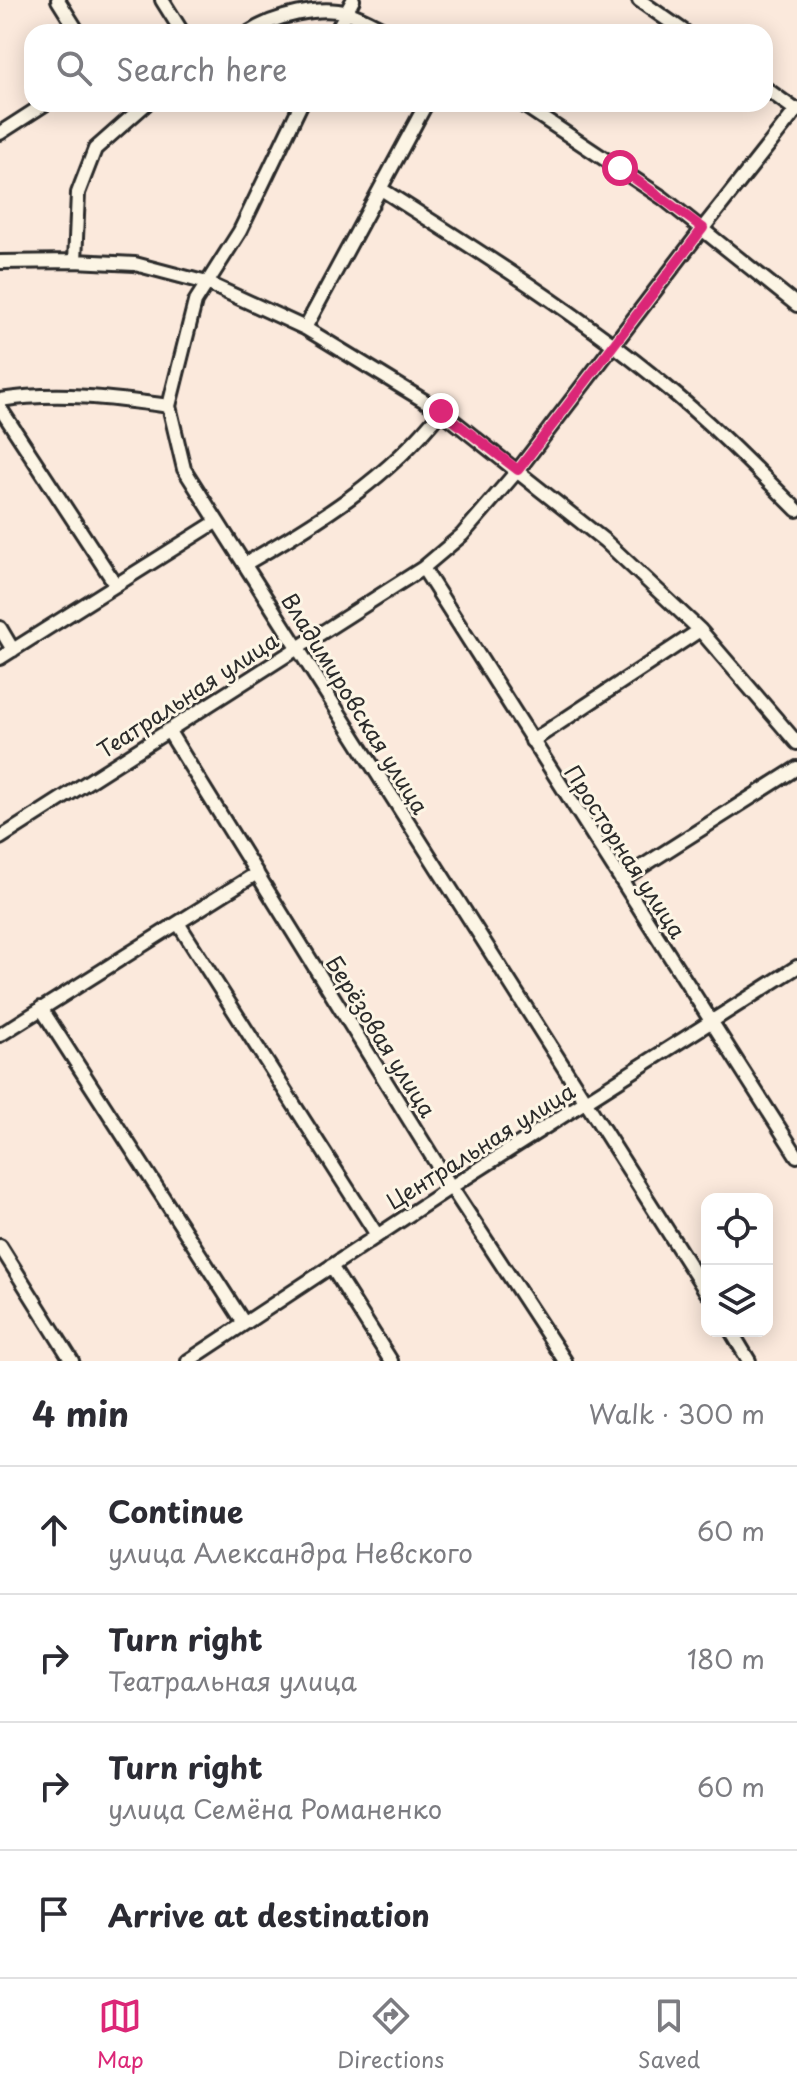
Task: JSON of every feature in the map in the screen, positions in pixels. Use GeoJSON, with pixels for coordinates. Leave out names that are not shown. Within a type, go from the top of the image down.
{"type":"FeatureCollection","features":[{"type":"Feature","properties":{"kind":"street"},"geometry":{"type":"LineString","coordinates":[[58,0],[73,24]]}},
{"type":"Feature","properties":{"kind":"street"},"geometry":{"type":"LineString","coordinates":[[162,0],[177,24]]}},
{"type":"Feature","properties":{"kind":"street"},"geometry":{"type":"LineString","coordinates":[[338,0],[347,13]]}},
{"type":"Feature","properties":{"kind":"street"},"geometry":{"type":"LineString","coordinates":[[341,24],[353,0]]}},
{"type":"Feature","properties":{"kind":"street"},"geometry":{"type":"LineString","coordinates":[[639,0],[674,24]]}},
{"type":"Feature","properties":{"kind":"street"},"geometry":{"type":"LineString","coordinates":[[264,24],[303,12],[347,13],[371,24]]}},
{"type":"Feature","properties":{"kind":"street"},"geometry":{"type":"LineString","coordinates":[[773,94],[797,110]]}},
{"type":"Feature","properties":{"kind":"street","name":"Театральная улица"},"geometry":{"type":"LineString","coordinates":[[0,838],[423,568],[462,535],[518,470],[797,110]]}},
{"type":"Feature","properties":{"kind":"street"},"geometry":{"type":"LineString","coordinates":[[0,133],[33,112]]}},
{"type":"Feature","properties":{"kind":"street"},"geometry":{"type":"LineString","coordinates":[[125,112],[128,117]]}},
{"type":"Feature","properties":{"kind":"street"},"geometry":{"type":"LineString","coordinates":[[75,261],[78,193],[95,149],[135,112]]}},
{"type":"Feature","properties":{"kind":"street","name":"Владимировская улица"},"geometry":{"type":"LineString","coordinates":[[297,112],[240,231],[195,302],[169,406],[184,469],[701,1283]]}},
{"type":"Feature","properties":{"kind":"street"},"geometry":{"type":"LineString","coordinates":[[305,328],[422,112]]}},
{"type":"Feature","properties":{"kind":"street"},"geometry":{"type":"LineString","coordinates":[[534,112],[620,168],[703,228],[797,305]]}},
{"type":"Feature","properties":{"kind":"street"},"geometry":{"type":"LineString","coordinates":[[381,189],[506,269],[614,346],[708,422],[797,510]]}},
{"type":"Feature","properties":{"kind":"street"},"geometry":{"type":"LineString","coordinates":[[0,262],[135,264],[207,283],[305,328],[441,411],[605,541],[700,630],[797,743]]}},
{"type":"Feature","properties":{"kind":"street"},"geometry":{"type":"LineString","coordinates":[[0,400],[31,395],[74,394],[169,406]]}},
{"type":"Feature","properties":{"kind":"street"},"geometry":{"type":"LineString","coordinates":[[0,408],[116,585]]}},
{"type":"Feature","properties":{"kind":"street"},"geometry":{"type":"LineString","coordinates":[[245,564],[299,534],[347,501],[400,457],[441,411]]}},
{"type":"Feature","properties":{"kind":"street"},"geometry":{"type":"LineString","coordinates":[[0,658],[216,522]]}},
{"type":"Feature","properties":{"kind":"street","name":"Просторная улица"},"geometry":{"type":"LineString","coordinates":[[423,568],[797,1156]]}},
{"type":"Feature","properties":{"kind":"street"},"geometry":{"type":"LineString","coordinates":[[0,628],[13,650]]}},
{"type":"Feature","properties":{"kind":"street"},"geometry":{"type":"LineString","coordinates":[[532,741],[700,630]]}},
{"type":"Feature","properties":{"kind":"street","name":"Берёзовая улица"},"geometry":{"type":"LineString","coordinates":[[168,730],[451,1187],[565,1361]]}},
{"type":"Feature","properties":{"kind":"street"},"geometry":{"type":"LineString","coordinates":[[621,880],[797,768]]}},
{"type":"Feature","properties":{"kind":"street"},"geometry":{"type":"LineString","coordinates":[[0,1035],[257,873]]}},
{"type":"Feature","properties":{"kind":"street"},"geometry":{"type":"LineString","coordinates":[[178,923],[377,1235]]}},
{"type":"Feature","properties":{"kind":"street","name":"Центральная улица"},"geometry":{"type":"LineString","coordinates":[[188,1361],[451,1187],[797,967]]}},
{"type":"Feature","properties":{"kind":"street"},"geometry":{"type":"LineString","coordinates":[[41,1008],[244,1323]]}},
{"type":"Feature","properties":{"kind":"street"},"geometry":{"type":"LineString","coordinates":[[0,1246],[72,1361]]}},
{"type":"Feature","properties":{"kind":"street"},"geometry":{"type":"LineString","coordinates":[[331,1266],[391,1361]]}},
{"type":"Feature","properties":{"kind":"street"},"geometry":{"type":"LineString","coordinates":[[735,1337],[749,1361]]}},
{"type":"Feature","properties":{"kind":"route"},"geometry":{"type":"LineString","coordinates":[[441,411],[518,470],[703,228],[620,168]]}}]}
